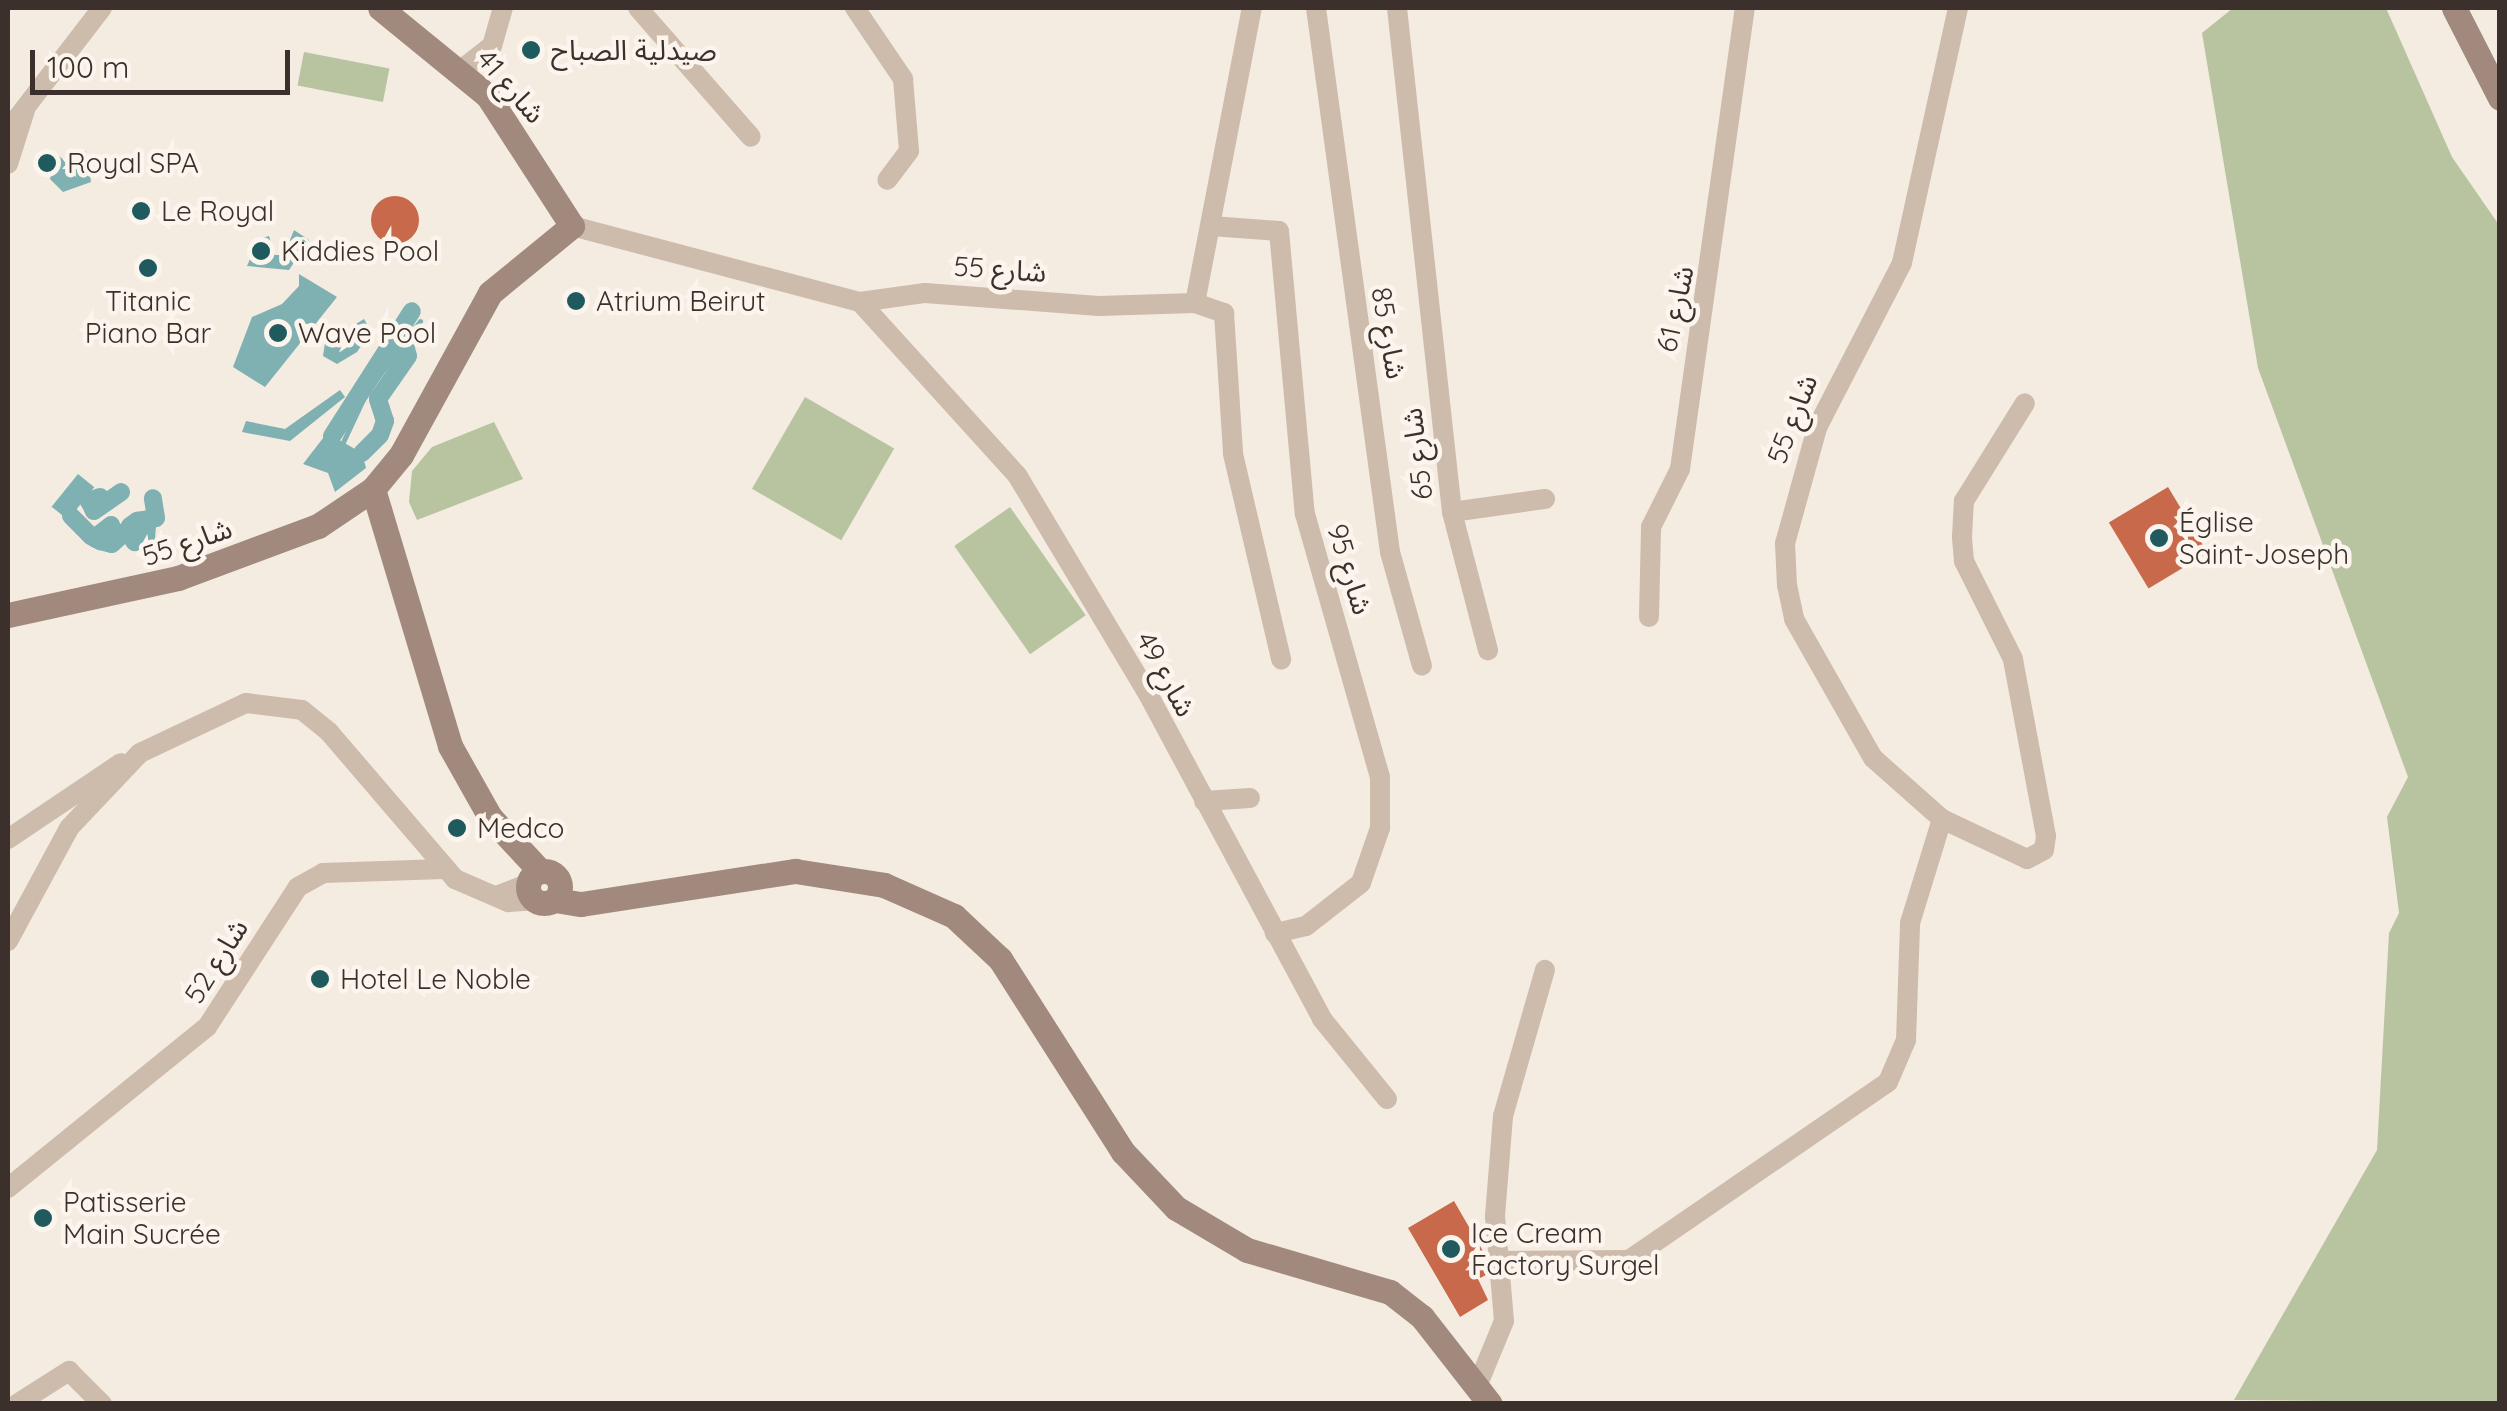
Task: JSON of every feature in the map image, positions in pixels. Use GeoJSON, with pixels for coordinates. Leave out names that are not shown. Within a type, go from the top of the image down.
{"type":"FeatureCollection","features":[{"type":"Feature","properties":{"kind":"street"},"geometry":{"type":"LineString","coordinates":[[8,130],[102,8]]}},
{"type":"Feature","properties":{"kind":"street","name":"شارع 41"},"geometry":{"type":"LineString","coordinates":[[380,8],[461,70],[501,112],[572,226]]}},
{"type":"Feature","properties":{"kind":"street"},"geometry":{"type":"LineString","coordinates":[[461,70],[492,46],[503,8]]}},
{"type":"Feature","properties":{"kind":"street"},"geometry":{"type":"LineString","coordinates":[[638,8],[751,137]]}},
{"type":"Feature","properties":{"kind":"street"},"geometry":{"type":"LineString","coordinates":[[854,8],[902,78],[909,150],[887,180]]}},
{"type":"Feature","properties":{"kind":"street"},"geometry":{"type":"LineString","coordinates":[[1252,8],[1195,303],[1224,313],[1233,454],[1281,659]]}},
{"type":"Feature","properties":{"kind":"street","name":"شارع 85"},"geometry":{"type":"LineString","coordinates":[[1316,8],[1390,552],[1422,666]]}},
{"type":"Feature","properties":{"kind":"street","name":"شارع 65"},"geometry":{"type":"LineString","coordinates":[[1397,8],[1452,512],[1488,650]]}},
{"type":"Feature","properties":{"kind":"street","name":"شارع 61"},"geometry":{"type":"LineString","coordinates":[[1649,617],[1651,527],[1680,469],[1745,8]]}},
{"type":"Feature","properties":{"kind":"street","name":"شارع 55"},"geometry":{"type":"LineString","coordinates":[[1958,8],[1902,262],[1817,428],[1784,544],[1794,618],[1831,692],[1873,758],[1942,819],[2022,859],[2040,855],[2046,843],[2010,648],[1964,561],[1962,537],[1964,501],[2024,403]]}},
{"type":"Feature","properties":{"kind":"street"},"geometry":{"type":"LineString","coordinates":[[2454,8],[2500,98]]}},
{"type":"Feature","properties":{"kind":"street"},"geometry":{"type":"LineString","coordinates":[[8,164],[26,108]]}},
{"type":"Feature","properties":{"kind":"street"},"geometry":{"type":"LineString","coordinates":[[572,226],[860,302]]}},
{"type":"Feature","properties":{"kind":"street","name":"شارع 55"},"geometry":{"type":"LineString","coordinates":[[8,616],[178,578],[318,526],[372,489],[401,455],[490,293],[572,226]]}},
{"type":"Feature","properties":{"kind":"street","name":"شارع 95"},"geometry":{"type":"LineString","coordinates":[[1211,226],[1278,231],[1305,514],[1380,777],[1380,828],[1360,883],[1306,926],[1275,934]]}},
{"type":"Feature","properties":{"kind":"street","name":"شارع 55"},"geometry":{"type":"LineString","coordinates":[[860,302],[925,293],[1099,306],[1195,303]]}},
{"type":"Feature","properties":{"kind":"street","name":"شارع 49"},"geometry":{"type":"LineString","coordinates":[[860,302],[1017,474],[1204,801],[1322,1019],[1387,1100]]}},
{"type":"Feature","properties":{"kind":"street"},"geometry":{"type":"LineString","coordinates":[[372,489],[450,746],[541,887]]}},
{"type":"Feature","properties":{"kind":"street"},"geometry":{"type":"LineString","coordinates":[[1452,512],[1545,499]]}},
{"type":"Feature","properties":{"kind":"street"},"geometry":{"type":"LineString","coordinates":[[8,839],[140,753],[220,710],[246,704],[302,710],[444,869],[496,896],[541,887],[594,898],[796,872],[884,884],[954,916],[1000,959],[1123,1152],[1176,1208],[1247,1250],[1390,1292],[1422,1317],[1484,1394]]}},
{"type":"Feature","properties":{"kind":"street"},"geometry":{"type":"LineString","coordinates":[[8,941],[69,828],[140,753]]}},
{"type":"Feature","properties":{"kind":"street"},"geometry":{"type":"LineString","coordinates":[[1204,801],[1250,798]]}},
{"type":"Feature","properties":{"kind":"street"},"geometry":{"type":"LineString","coordinates":[[1500,1261],[1628,1260],[1888,1082],[1906,1040],[1910,924],[1942,819]]}},
{"type":"Feature","properties":{"kind":"street","name":"شارع 52"},"geometry":{"type":"LineString","coordinates":[[8,1188],[207,1027],[298,887],[324,873],[444,869]]}},
{"type":"Feature","properties":{"kind":"street"},"geometry":{"type":"LineString","coordinates":[[1484,1394],[1502,1336],[1503,1116],[1545,970]]}},
{"type":"Feature","properties":{"kind":"street"},"geometry":{"type":"LineString","coordinates":[[17,1404],[70,1371],[102,1404]]}},
{"type":"Feature","properties":{"kind":"green space"},"geometry":{"type":"Polygon","coordinates":[[[2233,8],[2386,8],[2452,157],[2499,225],[2499,1403],[2234,1400],[2377,1150],[2389,933],[2399,913],[2387,817],[2408,777],[2258,368],[2202,33],[2233,8]]]}},
{"type":"Feature","properties":{"kind":"green space"},"geometry":{"type":"Polygon","coordinates":[[[304,52],[389,69],[383,102],[298,85],[304,52]]]}},
{"type":"Feature","properties":{"kind":"green space"},"geometry":{"type":"Polygon","coordinates":[[[805,397],[894,448],[841,540],[752,489],[805,397]]]}},
{"type":"Feature","properties":{"kind":"green space"},"geometry":{"type":"Polygon","coordinates":[[[494,422],[523,479],[417,520],[409,502],[412,471],[432,447],[494,422]]]}},
{"type":"Feature","properties":{"kind":"green space"},"geometry":{"type":"Polygon","coordinates":[[[1010,507],[1086,615],[1030,654],[954,546],[1010,507]]]}},
{"type":"Feature","properties":{"kind":"water"},"geometry":{"type":"Polygon","coordinates":[[[86,151],[91,182],[63,192],[50,179],[56,154],[67,162],[86,151]]]}},
{"type":"Feature","properties":{"kind":"water","name":"Kiddies Pool"},"geometry":{"type":"Polygon","coordinates":[[[294,230],[309,240],[289,270],[247,266],[259,239],[269,236],[275,255],[284,255],[294,230]]]}},
{"type":"Feature","properties":{"kind":"water","name":"Wave Pool"},"geometry":{"type":"Polygon","coordinates":[[[299,274],[337,297],[265,387],[233,367],[252,317],[282,304],[299,286],[299,274]]]}},
{"type":"Feature","properties":{"kind":"water"},"geometry":{"type":"Polygon","coordinates":[[[364,319],[371,331],[357,352],[337,364],[323,356],[325,343],[364,319]]]}},
{"type":"Feature","properties":{"kind":"water"},"geometry":{"type":"Polygon","coordinates":[[[340,390],[345,397],[290,441],[242,432],[246,421],[285,429],[340,390]]]}},
{"type":"Feature","properties":{"kind":"water"},"geometry":{"type":"Polygon","coordinates":[[[327,433],[362,453],[366,468],[335,492],[328,473],[303,464],[327,433]]]}},
{"type":"Feature","properties":{"kind":"water"},"geometry":{"type":"Polygon","coordinates":[[[78,474],[94,487],[68,520],[52,507],[78,474]]]}},
{"type":"Feature","properties":{"kind":"building"},"geometry":{"type":"Polygon","coordinates":[[[395,196],[412,203],[419,220],[412,237],[395,244],[378,237],[371,220],[378,203],[395,196]]]}},
{"type":"Feature","properties":{"kind":"building","name":"Église Saint-Joseph"},"geometry":{"type":"Polygon","coordinates":[[[2168,487],[2208,553],[2149,589],[2109,523],[2168,487]]]}},
{"type":"Feature","properties":{"kind":"building","name":"Ice Cream Factory Surgel"},"geometry":{"type":"Polygon","coordinates":[[[1454,1201],[1484,1253],[1486,1275],[1478,1279],[1488,1300],[1460,1317],[1408,1228],[1454,1201]]]}},
{"type":"Feature","properties":{"kind":"waterway"},"geometry":{"type":"LineString","coordinates":[[332,436],[412,311]]}},
{"type":"Feature","properties":{"kind":"waterway"},"geometry":{"type":"LineString","coordinates":[[343,442],[366,393],[420,321]]}},
{"type":"Feature","properties":{"kind":"waterway"},"geometry":{"type":"LineString","coordinates":[[362,453],[380,435],[385,421],[378,399],[408,356],[405,345]]}},
{"type":"Feature","properties":{"kind":"waterway"},"geometry":{"type":"LineString","coordinates":[[337,439],[393,354]]}},
{"type":"Feature","properties":{"kind":"waterway"},"geometry":{"type":"LineString","coordinates":[[100,497],[89,501],[94,511],[121,492]]}},
{"type":"Feature","properties":{"kind":"waterway"},"geometry":{"type":"LineString","coordinates":[[71,516],[91,536],[96,539],[104,541],[114,538],[111,525],[97,536],[100,541],[112,544],[126,531],[133,527],[136,525],[138,524],[146,526],[144,537],[129,532],[131,527],[137,522],[145,522],[147,525],[146,538],[135,542],[127,532],[130,526],[137,521],[156,518],[153,498]]}},
{"type":"Feature","properties":{"kind":"place","name":"صيدلية الصباح"},"geometry":{"type":"Point","coordinates":[531,50]}},
{"type":"Feature","properties":{"kind":"place","name":"Royal SPA"},"geometry":{"type":"Point","coordinates":[47,163]}},
{"type":"Feature","properties":{"kind":"place","name":"Le Royal"},"geometry":{"type":"Point","coordinates":[141,211]}},
{"type":"Feature","properties":{"kind":"place","name":"Kiddies Pool"},"geometry":{"type":"Point","coordinates":[261,251]}},
{"type":"Feature","properties":{"kind":"place","name":"Titanic Piano Bar"},"geometry":{"type":"Point","coordinates":[148,268]}},
{"type":"Feature","properties":{"kind":"place","name":"Atrium Beirut"},"geometry":{"type":"Point","coordinates":[576,301]}},
{"type":"Feature","properties":{"kind":"place","name":"Wave Pool"},"geometry":{"type":"Point","coordinates":[278,333]}},
{"type":"Feature","properties":{"kind":"place","name":"Église Saint-Joseph"},"geometry":{"type":"Point","coordinates":[2159,538]}},
{"type":"Feature","properties":{"kind":"place","name":"Medco"},"geometry":{"type":"Point","coordinates":[457,828]}},
{"type":"Feature","properties":{"kind":"place","name":"Hotel Le Noble"},"geometry":{"type":"Point","coordinates":[320,979]}},
{"type":"Feature","properties":{"kind":"place","name":"Patisserie Main Sucrée"},"geometry":{"type":"Point","coordinates":[43,1218]}},
{"type":"Feature","properties":{"kind":"place","name":"Ice Cream Factory Surgel"},"geometry":{"type":"Point","coordinates":[1451,1249]}}]}
